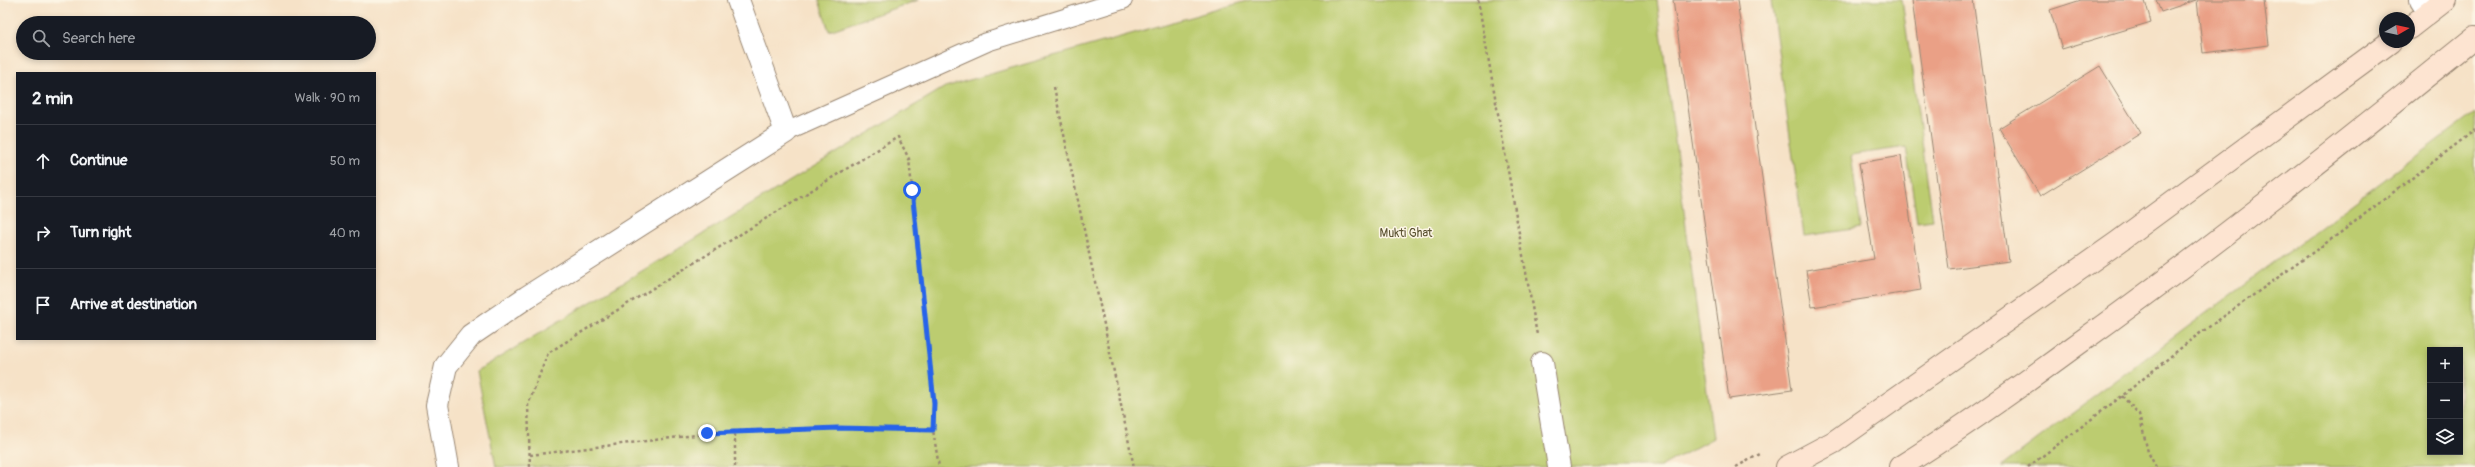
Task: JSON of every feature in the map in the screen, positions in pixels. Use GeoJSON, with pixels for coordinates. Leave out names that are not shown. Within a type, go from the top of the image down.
{"type":"FeatureCollection","features":[{"type":"Feature","properties":{"kind":"street"},"geometry":{"type":"LineString","coordinates":[[448,467],[437,405],[446,366],[471,335],[533,293],[786,132],[738,0]]}},
{"type":"Feature","properties":{"kind":"street"},"geometry":{"type":"LineString","coordinates":[[2415,19],[2423,7],[2445,0]]}},
{"type":"Feature","properties":{"kind":"street"},"geometry":{"type":"LineString","coordinates":[[1900,467],[1953,434],[2117,316],[2311,170],[2475,37]]}},
{"type":"Feature","properties":{"kind":"street"},"geometry":{"type":"LineString","coordinates":[[1787,467],[1847,433],[2118,242],[2382,48]]}},
{"type":"Feature","properties":{"kind":"street"},"geometry":{"type":"LineString","coordinates":[[1542,363],[1559,467]]}},
{"type":"Feature","properties":{"kind":"lane"},"geometry":{"type":"LineString","coordinates":[[786,132],[988,42],[1123,0]]}},
{"type":"Feature","properties":{"kind":"path"},"geometry":{"type":"LineString","coordinates":[[1478,0],[1542,363]]}},
{"type":"Feature","properties":{"kind":"path"},"geometry":{"type":"LineString","coordinates":[[1054,88],[1134,467]]}},
{"type":"Feature","properties":{"kind":"path"},"geometry":{"type":"LineString","coordinates":[[2028,467],[2122,396],[2192,339],[2340,233],[2475,130]]}},
{"type":"Feature","properties":{"kind":"path"},"geometry":{"type":"LineString","coordinates":[[530,467],[528,405],[548,353],[898,137],[909,159],[934,403],[933,430],[939,467]]}},
{"type":"Feature","properties":{"kind":"path"},"geometry":{"type":"LineString","coordinates":[[2122,396],[2139,414],[2148,452],[2156,467]]}},
{"type":"Feature","properties":{"kind":"path"},"geometry":{"type":"LineString","coordinates":[[530,455],[735,431],[838,428],[933,430]]}},
{"type":"Feature","properties":{"kind":"path"},"geometry":{"type":"LineString","coordinates":[[735,431],[735,467]]}},
{"type":"Feature","properties":{"kind":"green space"},"geometry":{"type":"Polygon","coordinates":[[[819,0],[918,0],[829,31],[819,0]]]}},
{"type":"Feature","properties":{"kind":"green space","name":"Mukti Ghat"},"geometry":{"type":"Polygon","coordinates":[[[1250,0],[1657,0],[1713,438],[1660,467],[496,467],[477,371],[945,87],[1250,0]]]}},
{"type":"Feature","properties":{"kind":"green space"},"geometry":{"type":"Polygon","coordinates":[[[1771,0],[1902,0],[1933,220],[1917,222],[1906,147],[1851,155],[1861,228],[1804,236],[1771,0]]]}},
{"type":"Feature","properties":{"kind":"green space"},"geometry":{"type":"Polygon","coordinates":[[[2475,112],[2475,467],[2001,467],[2023,450],[2475,112]]]}},
{"type":"Feature","properties":{"kind":"building"},"geometry":{"type":"Polygon","coordinates":[[[1673,0],[1737,0],[1792,390],[1729,399],[1673,0]]]}},
{"type":"Feature","properties":{"kind":"building"},"geometry":{"type":"Polygon","coordinates":[[[1912,0],[1973,0],[2009,261],[1949,269],[1912,0]]]}},
{"type":"Feature","properties":{"kind":"building"},"geometry":{"type":"Polygon","coordinates":[[[2081,0],[2145,0],[2151,22],[2062,49],[2050,10],[2081,0]]]}},
{"type":"Feature","properties":{"kind":"building"},"geometry":{"type":"Polygon","coordinates":[[[2156,0],[2196,0],[2161,12],[2156,0]]]}},
{"type":"Feature","properties":{"kind":"building"},"geometry":{"type":"Polygon","coordinates":[[[2197,0],[2264,0],[2269,45],[2203,53],[2197,0]]]}},
{"type":"Feature","properties":{"kind":"building"},"geometry":{"type":"Polygon","coordinates":[[[2100,66],[2141,133],[2040,196],[1999,128],[2100,66]]]}},
{"type":"Feature","properties":{"kind":"building"},"geometry":{"type":"Polygon","coordinates":[[[1901,156],[1921,290],[1812,307],[1806,270],[1874,259],[1859,163],[1901,156]]]}},
{"type":"Feature","properties":{"kind":"route"},"geometry":{"type":"LineString","coordinates":[[707,433],[838,428],[933,430],[934,403],[912,190]]}}]}
